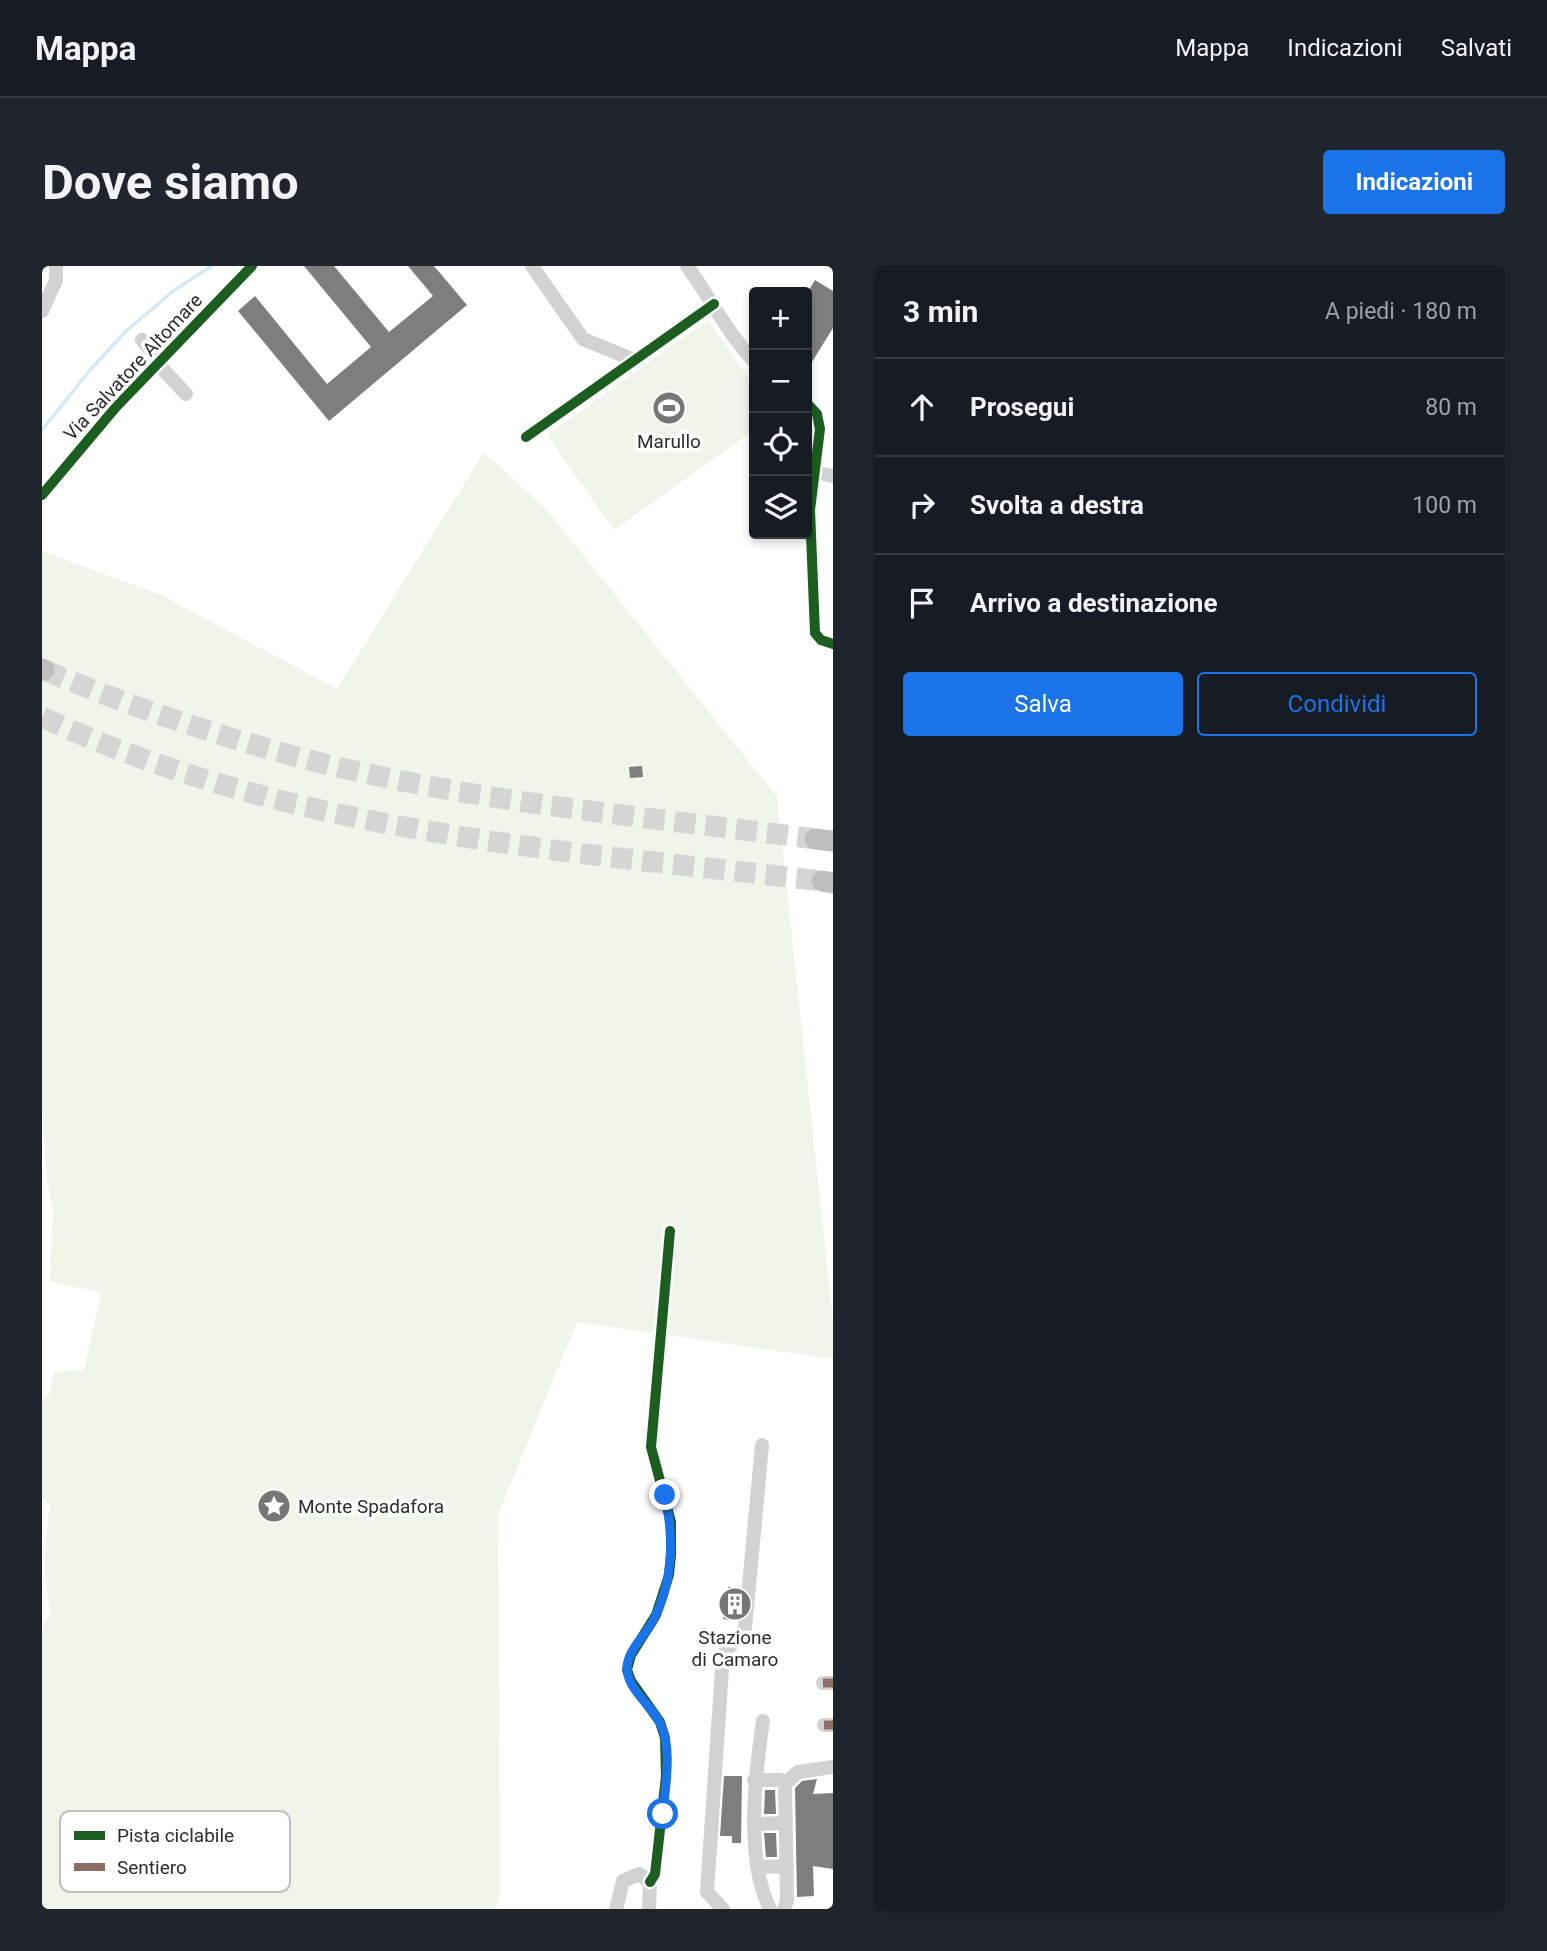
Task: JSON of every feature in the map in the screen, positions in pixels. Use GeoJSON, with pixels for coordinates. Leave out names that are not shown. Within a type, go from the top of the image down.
{"type":"FeatureCollection","features":[{"type":"Feature","properties":{"kind":"street"},"geometry":{"type":"LineString","coordinates":[[42,311],[56,280],[56,266]]}},
{"type":"Feature","properties":{"kind":"street","name":"Via Salvatore Altomare"},"geometry":{"type":"LineString","coordinates":[[42,495],[116,407],[252,266]]}},
{"type":"Feature","properties":{"kind":"street"},"geometry":{"type":"LineString","coordinates":[[531,266],[583,339],[634,360]]}},
{"type":"Feature","properties":{"kind":"street"},"geometry":{"type":"LineString","coordinates":[[687,266],[714,303],[722,321],[749,355]]}},
{"type":"Feature","properties":{"kind":"street"},"geometry":{"type":"LineString","coordinates":[[526,437],[714,303]]}},
{"type":"Feature","properties":{"kind":"street"},"geometry":{"type":"LineString","coordinates":[[142,341],[186,394]]}},
{"type":"Feature","properties":{"kind":"street"},"geometry":{"type":"LineString","coordinates":[[812,408],[817,414],[819,437],[810,510],[816,633],[826,643],[833,644]]}},
{"type":"Feature","properties":{"kind":"street"},"geometry":{"type":"LineString","coordinates":[[814,472],[833,476]]}},
{"type":"Feature","properties":{"kind":"street"},"geometry":{"type":"LineString","coordinates":[[649,1909],[650,1882],[655,1874],[663,1814],[666,1748],[660,1722],[635,1688],[627,1670],[631,1655],[656,1615],[669,1575],[671,1555],[671,1522],[651,1447],[670,1231]]}},
{"type":"Feature","properties":{"kind":"street"},"geometry":{"type":"LineString","coordinates":[[723,1909],[707,1892],[723,1654],[745,1629],[762,1445]]}},
{"type":"Feature","properties":{"kind":"street"},"geometry":{"type":"LineString","coordinates":[[763,1721],[754,1780],[761,1889],[770,1909]]}},
{"type":"Feature","properties":{"kind":"street"},"geometry":{"type":"LineString","coordinates":[[785,1784],[797,1772],[833,1767]]}},
{"type":"Feature","properties":{"kind":"street"},"geometry":{"type":"LineString","coordinates":[[754,1780],[781,1780],[785,1784],[787,1901],[784,1909]]}},
{"type":"Feature","properties":{"kind":"street"},"geometry":{"type":"LineString","coordinates":[[756,1824],[786,1823]]}},
{"type":"Feature","properties":{"kind":"street"},"geometry":{"type":"LineString","coordinates":[[759,1867],[787,1866]]}},
{"type":"Feature","properties":{"kind":"street"},"geometry":{"type":"LineString","coordinates":[[616,1909],[621,1887],[627,1878],[639,1874],[650,1882]]}},
{"type":"Feature","properties":{"kind":"shaded area","name":"Marullo"},"geometry":{"type":"Polygon","coordinates":[[[708,320],[749,379],[749,434],[614,530],[547,435],[708,320]]]}},
{"type":"Feature","properties":{"kind":"shaded area"},"geometry":{"type":"Polygon","coordinates":[[[484,452],[548,511],[777,797],[833,1321],[833,1359],[577,1322],[498,1514],[500,1895],[495,1909],[42,1909],[42,1628],[51,1613],[46,1588],[45,1560],[50,1505],[42,1499],[42,1399],[49,1396],[54,1372],[84,1370],[101,1293],[50,1281],[53,1211],[47,1179],[42,1109],[42,551],[163,596],[337,689],[484,452]]]}},
{"type":"Feature","properties":{"kind":"building"},"geometry":{"type":"Polygon","coordinates":[[[304,266],[334,266],[389,332],[433,296],[408,266],[434,266],[467,305],[329,421],[238,311],[255,296],[327,384],[371,347],[304,266]]]}},
{"type":"Feature","properties":{"kind":"building"},"geometry":{"type":"Polygon","coordinates":[[[815,280],[833,291],[833,328],[812,362],[812,287],[815,280]]]}},
{"type":"Feature","properties":{"kind":"building"},"geometry":{"type":"Polygon","coordinates":[[[642,766],[643,777],[630,778],[629,767],[642,766]]]}},
{"type":"Feature","properties":{"kind":"building","name":"Stazione di Camaro"},"geometry":{"type":"Polygon","coordinates":[[[728,1587],[739,1588],[736,1621],[723,1619],[728,1587]]]}},
{"type":"Feature","properties":{"kind":"building"},"geometry":{"type":"Polygon","coordinates":[[[724,1776],[742,1776],[741,1843],[732,1843],[732,1836],[720,1836],[724,1776]]]}},
{"type":"Feature","properties":{"kind":"building"},"geometry":{"type":"Polygon","coordinates":[[[817,1779],[813,1794],[833,1793],[833,1869],[813,1866],[814,1896],[797,1897],[795,1788],[802,1781],[817,1779]]]}},
{"type":"Feature","properties":{"kind":"building"},"geometry":{"type":"Polygon","coordinates":[[[765,1790],[775,1790],[776,1814],[764,1814],[765,1790]]]}},
{"type":"Feature","properties":{"kind":"building"},"geometry":{"type":"Polygon","coordinates":[[[764,1833],[776,1833],[777,1857],[766,1857],[764,1833]]]}},
{"type":"Feature","properties":{"kind":"waterway"},"geometry":{"type":"LineString","coordinates":[[42,430],[90,370],[126,331],[176,289],[212,266]]}},
{"type":"Feature","properties":{"kind":"tunnel"},"geometry":{"type":"LineString","coordinates":[[44,670],[146,710],[215,733],[286,754],[382,777],[566,808],[815,839]]}},
{"type":"Feature","properties":{"kind":"tunnel"},"geometry":{"type":"LineString","coordinates":[[42,717],[135,756],[230,787],[326,811],[524,846],[822,881]]}},
{"type":"Feature","properties":{"kind":"marked path"},"geometry":{"type":"LineString","coordinates":[[823,1683],[833,1683]]}},
{"type":"Feature","properties":{"kind":"marked path"},"geometry":{"type":"LineString","coordinates":[[824,1725],[833,1725]]}},
{"type":"Feature","properties":{"kind":"cycle path"},"geometry":{"type":"LineString","coordinates":[[42,495],[116,407],[252,266]]}},
{"type":"Feature","properties":{"kind":"cycle path"},"geometry":{"type":"LineString","coordinates":[[526,437],[714,304]]}},
{"type":"Feature","properties":{"kind":"cycle path"},"geometry":{"type":"LineString","coordinates":[[812,408],[817,414],[820,429],[810,510],[815,633],[821,640],[833,644]]}},
{"type":"Feature","properties":{"kind":"cycle path"},"geometry":{"type":"LineString","coordinates":[[650,1882],[655,1874],[666,1776],[665,1738],[660,1722],[631,1681],[627,1670],[631,1655],[656,1615],[669,1575],[671,1555],[671,1522],[651,1447],[670,1231]]}},
{"type":"Feature","properties":{"kind":"place","name":"Marullo"},"geometry":{"type":"Point","coordinates":[669,408]}},
{"type":"Feature","properties":{"kind":"place","name":"Monte Spadafora"},"geometry":{"type":"Point","coordinates":[274,1506]}},
{"type":"Feature","properties":{"kind":"place","name":"Stazione di Camaro"},"geometry":{"type":"Point","coordinates":[735,1604]}},
{"type":"Feature","properties":{"kind":"route"},"geometry":{"type":"LineString","coordinates":[[663,1814],[667,1762],[663,1731],[660,1722],[635,1688],[627,1670],[628,1660],[656,1615],[669,1575],[671,1522],[665,1495]]}}]}
